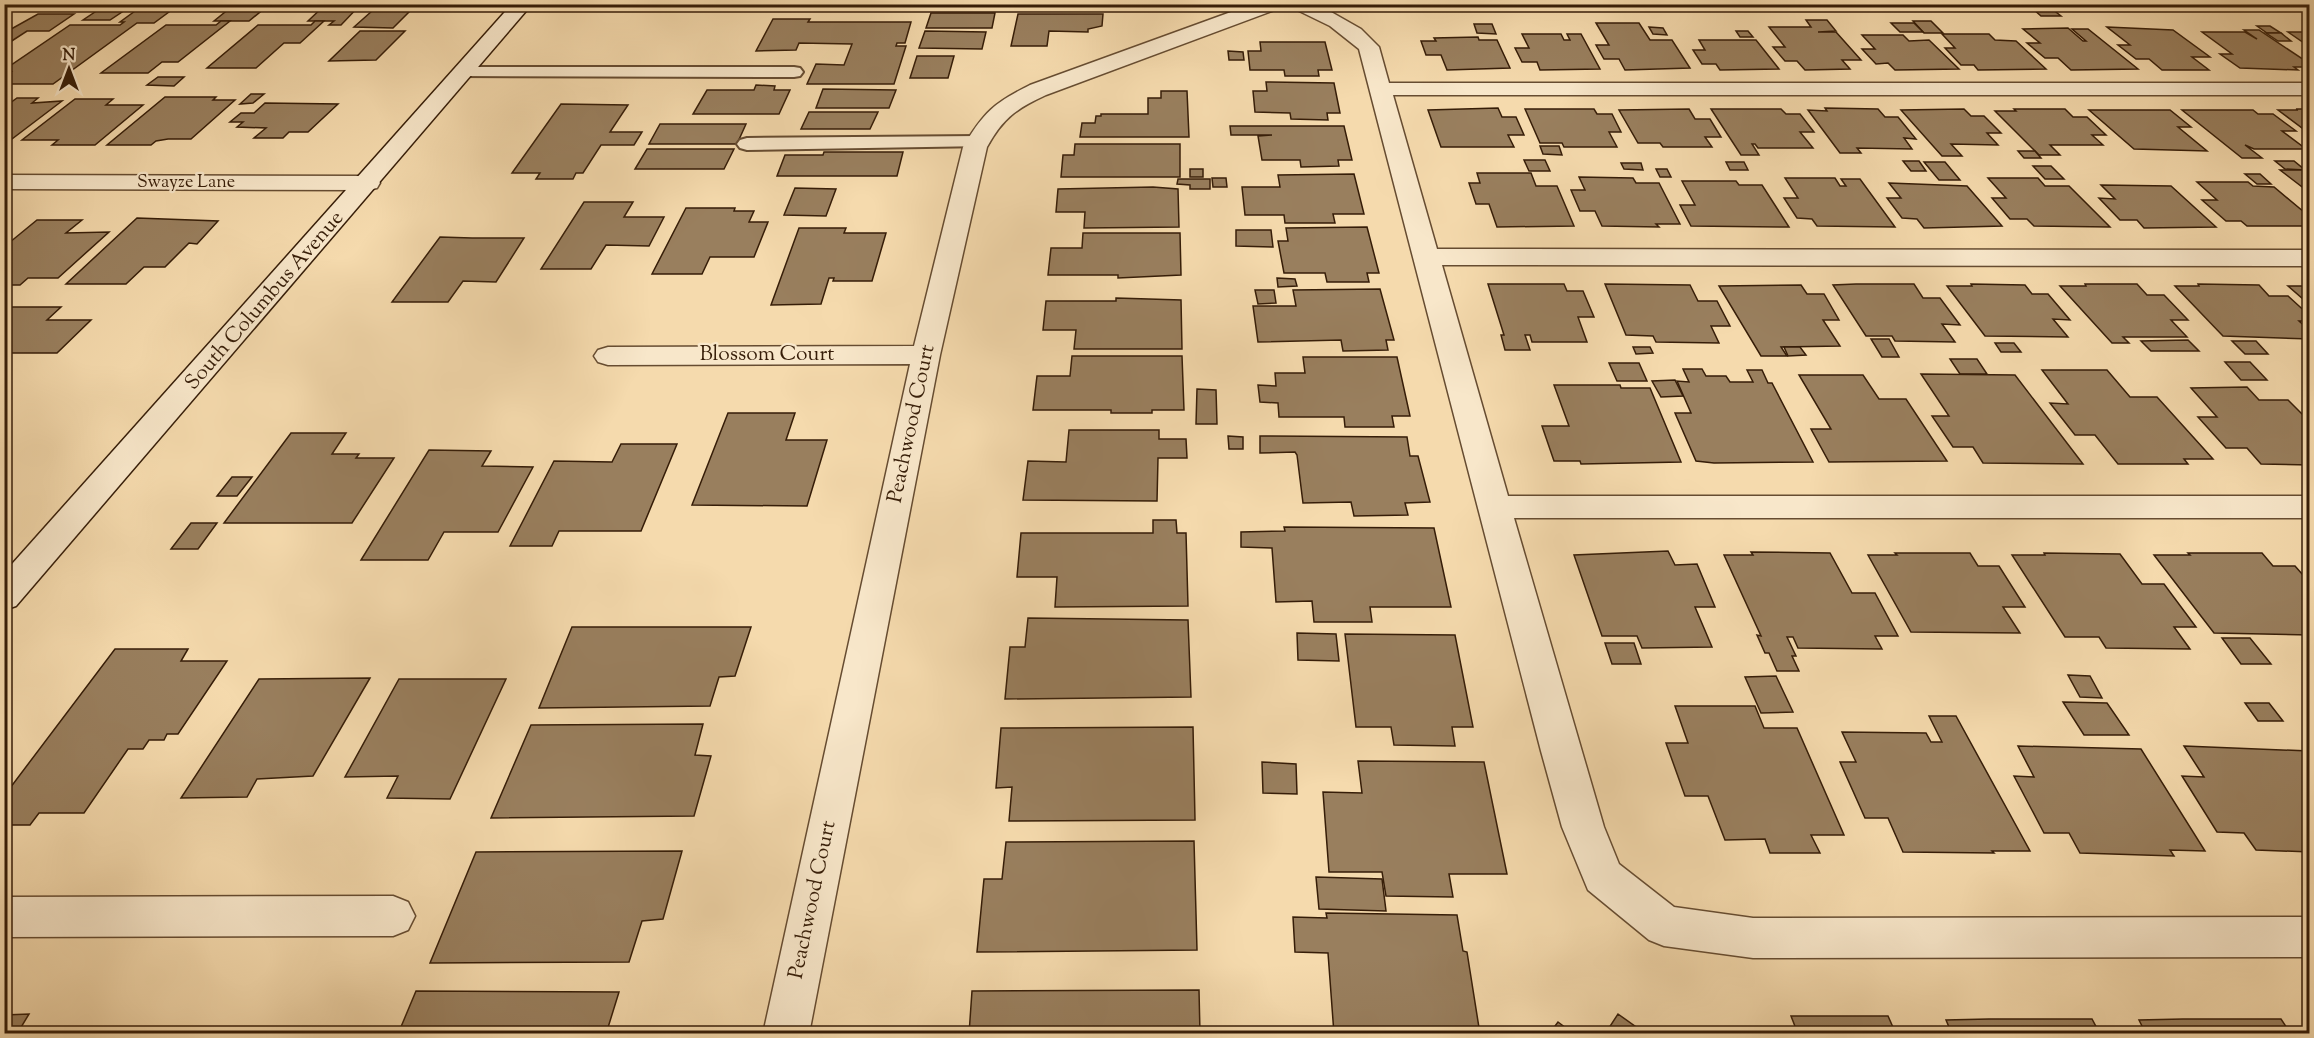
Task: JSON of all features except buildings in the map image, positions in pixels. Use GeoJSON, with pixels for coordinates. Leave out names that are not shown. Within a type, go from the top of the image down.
{"type":"FeatureCollection","features":[{"type":"Feature","properties":{"kind":"street","name":"South Columbus Avenue"},"geometry":{"type":"LineString","coordinates":[[4,597],[523,4]]}},
{"type":"Feature","properties":{"kind":"street","name":"Peachwood Court"},"geometry":{"type":"LineString","coordinates":[[786,1034],[926,355],[975,147],[989,123],[1009,104],[1038,90],[1273,4]]}},
{"type":"Feature","properties":{"kind":"street"},"geometry":{"type":"LineString","coordinates":[[1300,4],[1336,21],[1369,47],[1493,507],[1583,828],[1604,877],[1664,926],[1753,938],[2310,937]]}},
{"type":"Feature","properties":{"kind":"street"},"geometry":{"type":"LineString","coordinates":[[1381,89],[2310,89]]}},
{"type":"Feature","properties":{"kind":"street","name":"Swayze Lane"},"geometry":{"type":"LineString","coordinates":[[4,182],[368,183]]}},
{"type":"Feature","properties":{"kind":"street"},"geometry":{"type":"LineString","coordinates":[[1425,257],[2310,258]]}},
{"type":"Feature","properties":{"kind":"street","name":"Blossom Court"},"geometry":{"type":"LineString","coordinates":[[608,356],[926,355]]}},
{"type":"Feature","properties":{"kind":"street"},"geometry":{"type":"LineString","coordinates":[[1493,507],[2310,507]]}},
{"type":"Feature","properties":{"kind":"street"},"geometry":{"type":"LineString","coordinates":[[4,917],[393,916]]}},
{"type":"Feature","properties":{"kind":"lane"},"geometry":{"type":"LineString","coordinates":[[464,72],[794,72]]}},
{"type":"Feature","properties":{"kind":"lane"},"geometry":{"type":"LineString","coordinates":[[747,144],[979,142]]}}]}
